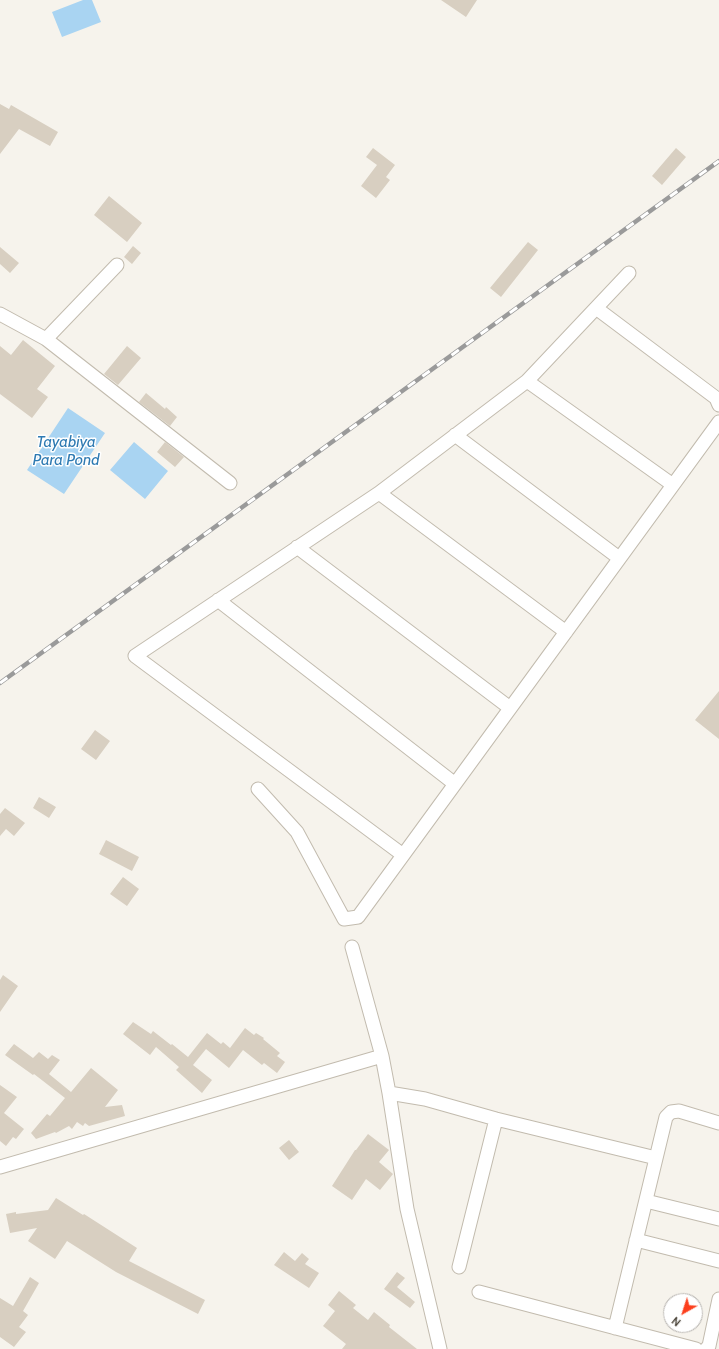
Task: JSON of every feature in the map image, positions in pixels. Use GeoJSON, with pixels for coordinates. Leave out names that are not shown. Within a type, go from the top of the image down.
{"type":"FeatureCollection","features":[{"type":"Feature","properties":{"kind":"street"},"geometry":{"type":"LineString","coordinates":[[46,339],[116,266]]}},
{"type":"Feature","properties":{"kind":"street"},"geometry":{"type":"LineString","coordinates":[[403,855],[135,656],[379,493],[527,381],[629,273]]}},
{"type":"Feature","properties":{"kind":"street"},"geometry":{"type":"LineString","coordinates":[[596,308],[716,398],[719,405]]}},
{"type":"Feature","properties":{"kind":"street"},"geometry":{"type":"LineString","coordinates":[[0,314],[46,339],[230,484]]}},
{"type":"Feature","properties":{"kind":"street"},"geometry":{"type":"LineString","coordinates":[[527,381],[673,485]]}},
{"type":"Feature","properties":{"kind":"street"},"geometry":{"type":"LineString","coordinates":[[258,789],[297,832],[344,919],[358,917],[719,422]]}},
{"type":"Feature","properties":{"kind":"street"},"geometry":{"type":"LineString","coordinates":[[455,436],[620,558]]}},
{"type":"Feature","properties":{"kind":"street"},"geometry":{"type":"LineString","coordinates":[[379,493],[566,632]]}},
{"type":"Feature","properties":{"kind":"street"},"geometry":{"type":"LineString","coordinates":[[297,547],[510,708]]}},
{"type":"Feature","properties":{"kind":"street"},"geometry":{"type":"LineString","coordinates":[[218,600],[455,784]]}},
{"type":"Feature","properties":{"kind":"street"},"geometry":{"type":"LineString","coordinates":[[352,947],[382,1056],[407,1209],[440,1349]]}},
{"type":"Feature","properties":{"kind":"street"},"geometry":{"type":"LineString","coordinates":[[0,1166],[382,1056]]}},
{"type":"Feature","properties":{"kind":"street"},"geometry":{"type":"LineString","coordinates":[[389,1093],[425,1099],[496,1119],[656,1158]]}},
{"type":"Feature","properties":{"kind":"street"},"geometry":{"type":"LineString","coordinates":[[615,1328],[666,1117],[671,1112],[679,1111],[719,1123]]}},
{"type":"Feature","properties":{"kind":"street"},"geometry":{"type":"LineString","coordinates":[[459,1267],[496,1119]]}},
{"type":"Feature","properties":{"kind":"street"},"geometry":{"type":"LineString","coordinates":[[646,1201],[719,1219]]}},
{"type":"Feature","properties":{"kind":"street"},"geometry":{"type":"LineString","coordinates":[[636,1240],[719,1261]]}},
{"type":"Feature","properties":{"kind":"street"},"geometry":{"type":"LineString","coordinates":[[479,1292],[696,1349]]}},
{"type":"Feature","properties":{"kind":"street"},"geometry":{"type":"LineString","coordinates":[[706,1349],[709,1346],[719,1299]]}},
{"type":"Feature","properties":{"kind":"water"},"geometry":{"type":"Polygon","coordinates":[[[83,0],[92,0],[101,22],[62,37],[52,12],[83,0]]]}},
{"type":"Feature","properties":{"kind":"water","name":"Tayabiya Para Pond"},"geometry":{"type":"Polygon","coordinates":[[[68,408],[105,433],[64,494],[27,470],[68,408]]]}},
{"type":"Feature","properties":{"kind":"water"},"geometry":{"type":"Polygon","coordinates":[[[134,442],[168,471],[145,499],[110,470],[134,442]]]}},
{"type":"Feature","properties":{"kind":"building"},"geometry":{"type":"Polygon","coordinates":[[[441,0],[477,0],[466,17],[441,0]]]}},
{"type":"Feature","properties":{"kind":"building"},"geometry":{"type":"Polygon","coordinates":[[[0,104],[9,109],[11,105],[58,132],[50,146],[19,129],[0,154],[0,104]]]}},
{"type":"Feature","properties":{"kind":"building"},"geometry":{"type":"Polygon","coordinates":[[[373,148],[395,165],[386,177],[390,180],[376,198],[361,186],[377,165],[366,157],[373,148]]]}},
{"type":"Feature","properties":{"kind":"building"},"geometry":{"type":"Polygon","coordinates":[[[676,148],[686,157],[662,185],[652,176],[676,148]]]}},
{"type":"Feature","properties":{"kind":"building"},"geometry":{"type":"Polygon","coordinates":[[[109,196],[142,223],[127,242],[94,215],[109,196]]]}},
{"type":"Feature","properties":{"kind":"building"},"geometry":{"type":"Polygon","coordinates":[[[528,242],[538,250],[501,297],[490,288],[528,242]]]}},
{"type":"Feature","properties":{"kind":"building"},"geometry":{"type":"Polygon","coordinates":[[[133,246],[141,253],[132,264],[124,257],[133,246]]]}},
{"type":"Feature","properties":{"kind":"building"},"geometry":{"type":"Polygon","coordinates":[[[0,247],[19,263],[10,273],[0,264],[0,247]]]}},
{"type":"Feature","properties":{"kind":"building"},"geometry":{"type":"Polygon","coordinates":[[[23,340],[55,366],[37,389],[48,397],[32,418],[0,394],[0,346],[11,355],[23,340]]]}},
{"type":"Feature","properties":{"kind":"building"},"geometry":{"type":"Polygon","coordinates":[[[127,346],[141,358],[118,385],[104,374],[127,346]]]}},
{"type":"Feature","properties":{"kind":"building"},"geometry":{"type":"Polygon","coordinates":[[[146,393],[177,417],[170,426],[139,402],[146,393]]]}},
{"type":"Feature","properties":{"kind":"building"},"geometry":{"type":"Polygon","coordinates":[[[165,442],[184,457],[175,467],[157,452],[165,442]]]}},
{"type":"Feature","properties":{"kind":"building"},"geometry":{"type":"Polygon","coordinates":[[[719,691],[719,739],[695,720],[719,691]]]}},
{"type":"Feature","properties":{"kind":"building"},"geometry":{"type":"Polygon","coordinates":[[[95,730],[110,741],[96,760],[81,749],[95,730]]]}},
{"type":"Feature","properties":{"kind":"building"},"geometry":{"type":"Polygon","coordinates":[[[39,797],[56,807],[49,818],[33,808],[39,797]]]}},
{"type":"Feature","properties":{"kind":"building"},"geometry":{"type":"Polygon","coordinates":[[[5,808],[25,823],[14,836],[6,829],[0,836],[0,814],[5,808]]]}},
{"type":"Feature","properties":{"kind":"building"},"geometry":{"type":"Polygon","coordinates":[[[106,840],[139,857],[132,871],[99,854],[106,840]]]}},
{"type":"Feature","properties":{"kind":"building"},"geometry":{"type":"Polygon","coordinates":[[[123,877],[139,889],[127,906],[110,894],[123,877]]]}},
{"type":"Feature","properties":{"kind":"building"},"geometry":{"type":"Polygon","coordinates":[[[3,975],[18,986],[0,1012],[0,980],[3,975]]]}},
{"type":"Feature","properties":{"kind":"building"},"geometry":{"type":"Polygon","coordinates":[[[133,1022],[151,1034],[153,1031],[188,1057],[207,1033],[221,1044],[223,1042],[230,1048],[245,1028],[254,1035],[256,1033],[264,1038],[263,1039],[280,1053],[277,1056],[285,1062],[277,1073],[264,1063],[262,1065],[243,1050],[229,1068],[206,1049],[193,1065],[212,1080],[202,1093],[176,1070],[179,1067],[156,1047],[150,1055],[123,1034],[133,1022]]]}},
{"type":"Feature","properties":{"kind":"building"},"geometry":{"type":"Polygon","coordinates":[[[14,1044],[33,1058],[39,1052],[48,1059],[52,1055],[60,1060],[49,1074],[71,1092],[91,1068],[118,1090],[105,1107],[122,1105],[125,1116],[89,1126],[85,1123],[83,1126],[77,1122],[72,1129],[69,1126],[56,1133],[55,1132],[36,1139],[31,1133],[47,1114],[50,1116],[65,1098],[34,1074],[33,1075],[5,1055],[14,1044]]]}},
{"type":"Feature","properties":{"kind":"building"},"geometry":{"type":"Polygon","coordinates":[[[0,1085],[17,1097],[4,1113],[24,1129],[16,1139],[13,1137],[6,1146],[0,1141],[0,1085]]]}},
{"type":"Feature","properties":{"kind":"building"},"geometry":{"type":"Polygon","coordinates":[[[368,1134],[389,1150],[379,1162],[393,1174],[380,1190],[366,1179],[352,1200],[332,1186],[355,1150],[368,1134]]]}},
{"type":"Feature","properties":{"kind":"building"},"geometry":{"type":"Polygon","coordinates":[[[289,1140],[299,1152],[289,1160],[279,1148],[289,1140]]]}},
{"type":"Feature","properties":{"kind":"building"},"geometry":{"type":"Polygon","coordinates":[[[56,1198],[137,1248],[129,1261],[205,1300],[198,1314],[116,1272],[67,1241],[55,1259],[28,1241],[37,1228],[10,1233],[6,1214],[48,1210],[56,1198]]]}},
{"type":"Feature","properties":{"kind":"building"},"geometry":{"type":"Polygon","coordinates":[[[284,1252],[295,1261],[302,1253],[309,1259],[305,1264],[319,1273],[309,1288],[274,1265],[284,1252]]]}},
{"type":"Feature","properties":{"kind":"building"},"geometry":{"type":"Polygon","coordinates":[[[397,1272],[405,1278],[397,1287],[415,1302],[410,1308],[384,1289],[397,1272]]]}},
{"type":"Feature","properties":{"kind":"building"},"geometry":{"type":"Polygon","coordinates":[[[30,1277],[39,1283],[23,1311],[28,1315],[19,1327],[26,1332],[14,1347],[0,1337],[0,1298],[13,1306],[30,1277]]]}},
{"type":"Feature","properties":{"kind":"building"},"geometry":{"type":"Polygon","coordinates":[[[339,1291],[356,1305],[353,1308],[368,1320],[374,1312],[390,1325],[389,1327],[417,1349],[342,1349],[346,1344],[323,1326],[335,1311],[328,1305],[339,1291]]]}},
{"type":"Feature","properties":{"kind":"railway"},"geometry":{"type":"LineString","coordinates":[[0,683],[719,161]]}}]}
